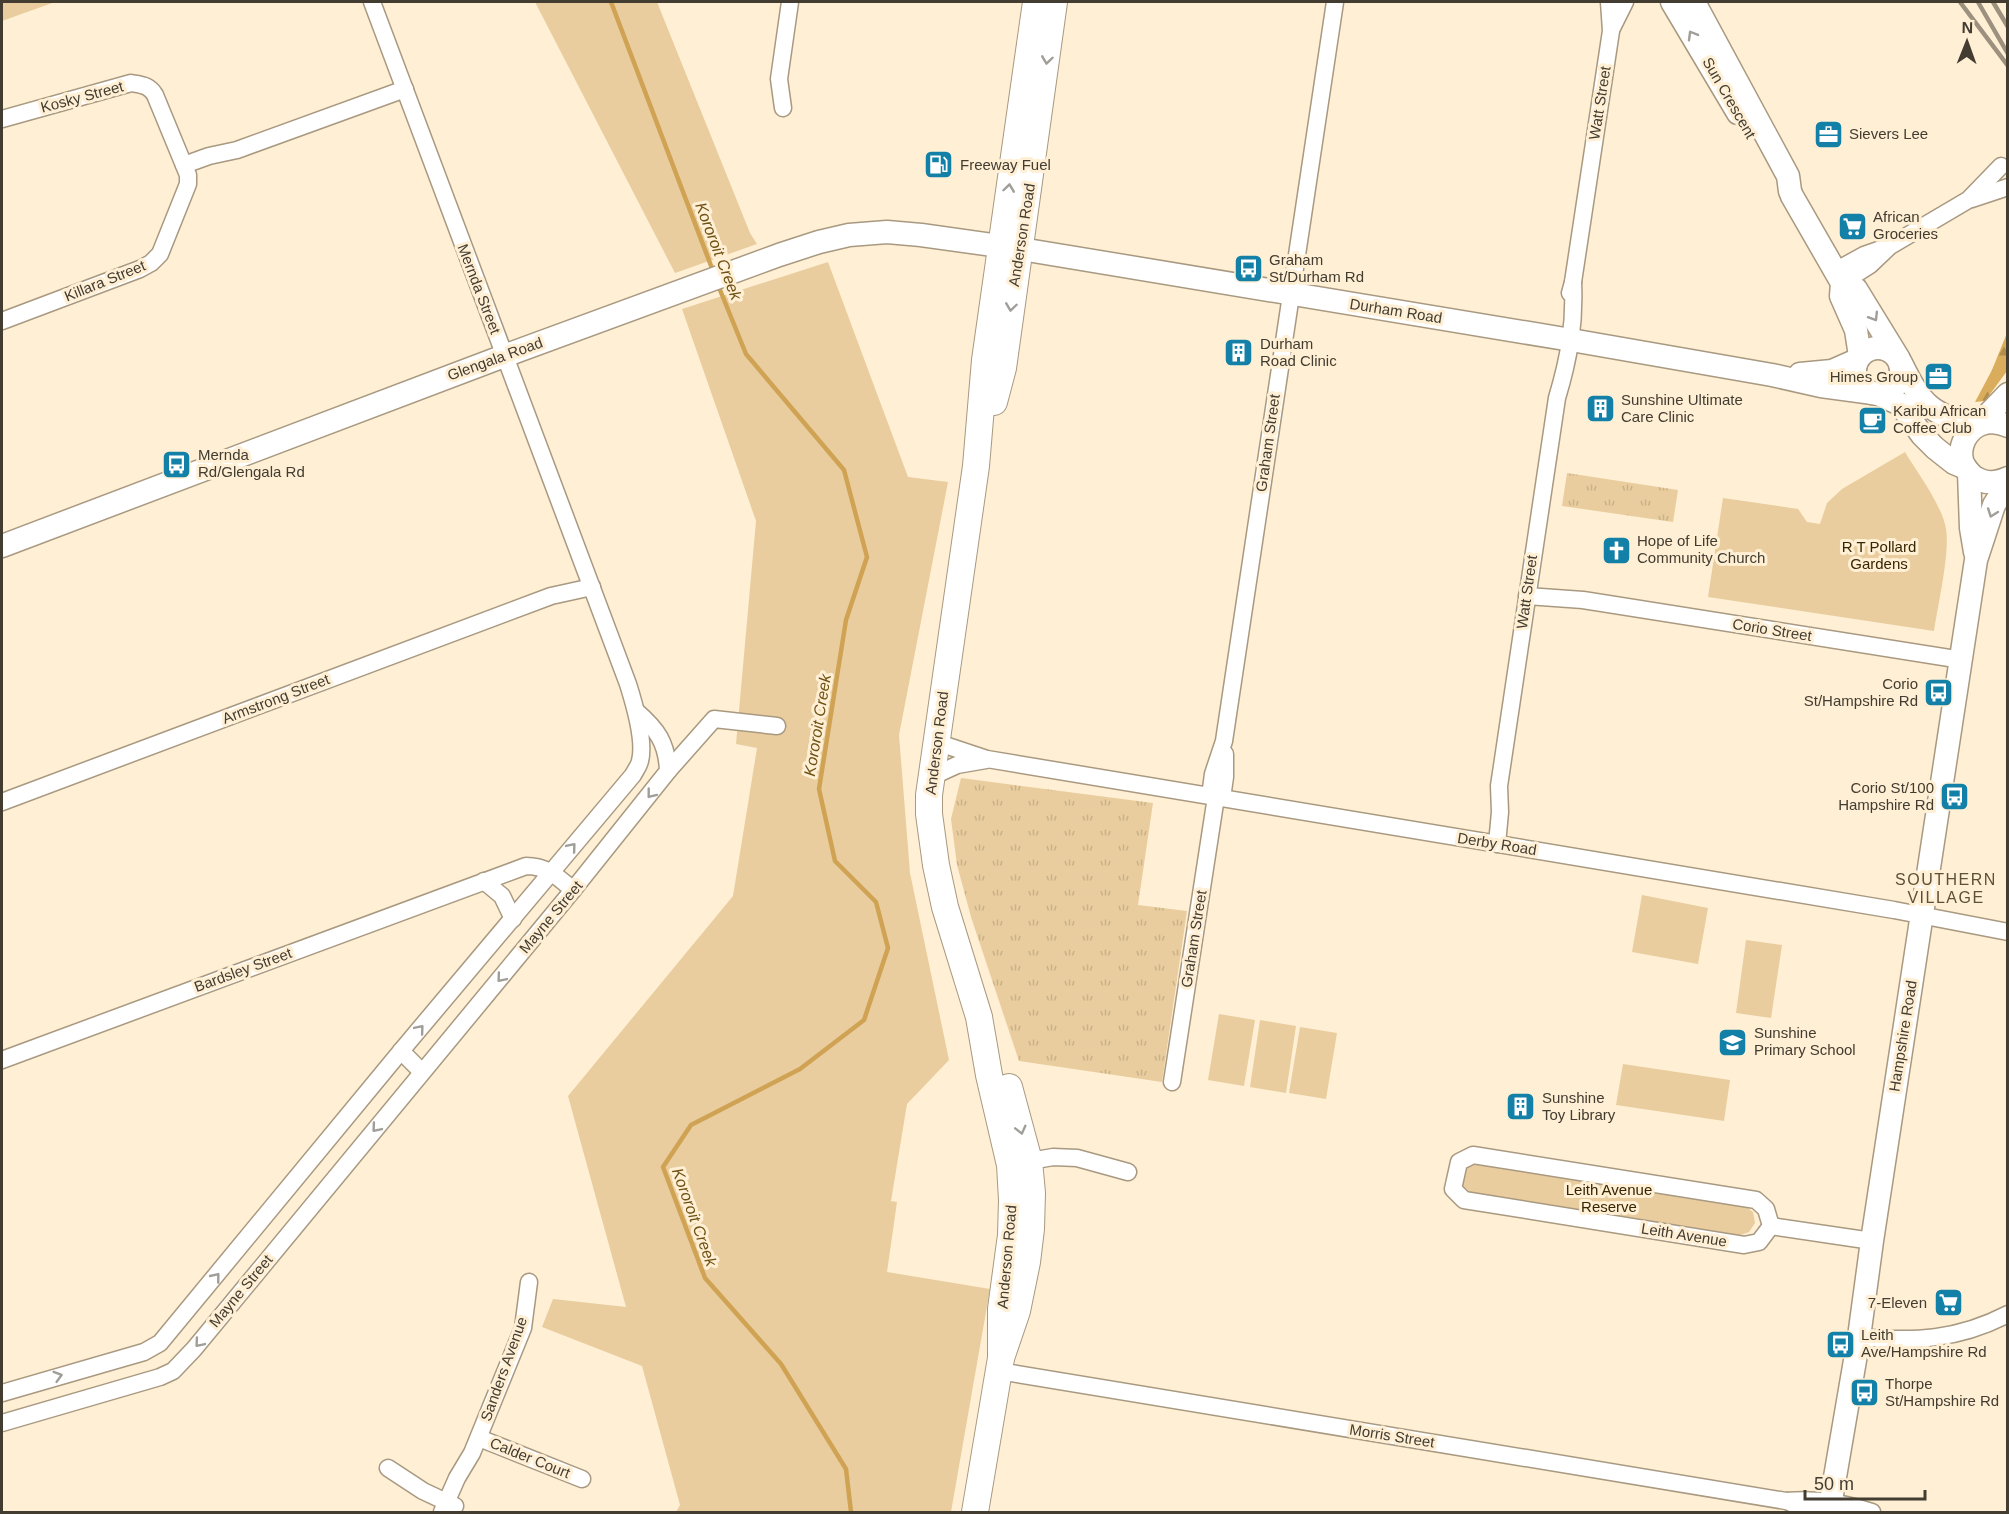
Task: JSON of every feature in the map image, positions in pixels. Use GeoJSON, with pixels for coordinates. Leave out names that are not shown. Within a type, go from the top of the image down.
{"type":"FeatureCollection","features":[{"type":"Feature","properties":{"kind":"main road","name":"Anderson Road"},"geometry":{"type":"LineString","coordinates":[[1011,248],[1036,2]]}},
{"type":"Feature","properties":{"kind":"main road","name":"Anderson Road"},"geometry":{"type":"LineString","coordinates":[[975,1512],[1000,1365],[1017,1311],[1027,1262],[1032,1193],[1019,1163],[989,1075],[979,1017],[945,907],[936,865],[929,813],[931,777],[976,466],[985,360],[1011,248],[1054,2]]}},
{"type":"Feature","properties":{"kind":"street","name":"Mernda Street"},"geometry":{"type":"LineString","coordinates":[[372,2],[590,581],[636,711]]}},
{"type":"Feature","properties":{"kind":"street"},"geometry":{"type":"LineString","coordinates":[[783,108],[779,79],[790,2]]}},
{"type":"Feature","properties":{"kind":"street","name":"Graham Street"},"geometry":{"type":"LineString","coordinates":[[1172,1082],[1216,797],[1213,774],[1224,741],[1335,2]]}},
{"type":"Feature","properties":{"kind":"street","name":"Watt Street"},"geometry":{"type":"LineString","coordinates":[[1491,843],[1490,809],[1499,786],[1557,398],[1567,362],[1566,339],[1575,313],[1573,282],[1611,31],[1610,2]]}},
{"type":"Feature","properties":{"kind":"street","name":"Watt Street"},"geometry":{"type":"LineString","coordinates":[[1611,31],[1625,2]]}},
{"type":"Feature","properties":{"kind":"street","name":"Sun Crescent"},"geometry":{"type":"LineString","coordinates":[[1679,2],[1778,183],[1790,190],[1838,277],[1841,296],[1856,330],[1858,358]]}},
{"type":"Feature","properties":{"kind":"street","name":"Kosky Street"},"geometry":{"type":"LineString","coordinates":[[2,118],[131,83],[143,85],[151,88],[155,95],[186,170]]}},
{"type":"Feature","properties":{"kind":"street"},"geometry":{"type":"LineString","coordinates":[[186,170],[209,156],[237,150],[405,89]]}},
{"type":"Feature","properties":{"kind":"street"},"geometry":{"type":"LineString","coordinates":[[1838,277],[1870,265],[1890,246],[1968,200],[2007,186],[1999,178],[1999,172],[2004,164]]}},
{"type":"Feature","properties":{"kind":"street"},"geometry":{"type":"LineString","coordinates":[[1968,200],[2004,164]]}},
{"type":"Feature","properties":{"kind":"street","name":"Killara Street"},"geometry":{"type":"LineString","coordinates":[[2,321],[151,264],[160,254],[186,195],[186,170]]}},
{"type":"Feature","properties":{"kind":"street","name":"Glengala Road"},"geometry":{"type":"LineString","coordinates":[[2,546],[504,356],[819,242],[849,235],[887,232],[1011,248]]}},
{"type":"Feature","properties":{"kind":"street","name":"Durham Road"},"geometry":{"type":"LineString","coordinates":[[1011,248],[1566,339],[1876,394]]}},
{"type":"Feature","properties":{"kind":"street","name":"Sun Crescent"},"geometry":{"type":"LineString","coordinates":[[1838,277],[1856,289],[1914,388],[1929,407],[1941,415],[1977,425],[1993,421],[2007,426]]}},
{"type":"Feature","properties":{"kind":"street"},"geometry":{"type":"LineString","coordinates":[[1876,394],[1886,393],[1896,386],[1902,375],[1900,361],[1889,350],[1880,347],[1867,350],[1858,358],[1855,369],[1858,383],[1865,390],[1900,404],[1922,435],[1954,463],[1985,482],[1998,482],[2007,478]]}},
{"type":"Feature","properties":{"kind":"street","name":"Durham Road"},"geometry":{"type":"LineString","coordinates":[[1772,375],[1832,371],[1858,358]]}},
{"type":"Feature","properties":{"kind":"street"},"geometry":{"type":"LineString","coordinates":[[1977,425],[2007,394]]}},
{"type":"Feature","properties":{"kind":"street","name":"Hampshire Road"},"geometry":{"type":"LineString","coordinates":[[1976,560],[1971,528],[1968,470],[1962,449],[1966,436],[1977,425]]}},
{"type":"Feature","properties":{"kind":"street","name":"Hampshire Road"},"geometry":{"type":"LineString","coordinates":[[1826,1509],[1859,1337],[1976,560],[1994,505],[2007,483]]}},
{"type":"Feature","properties":{"kind":"street","name":"Armstrong Street"},"geometry":{"type":"LineString","coordinates":[[2,802],[590,581]]}},
{"type":"Feature","properties":{"kind":"street","name":"Corio Street"},"geometry":{"type":"LineString","coordinates":[[1527,590],[1962,660]]}},
{"type":"Feature","properties":{"kind":"street"},"geometry":{"type":"LineString","coordinates":[[636,711],[654,726],[667,753],[668,771]]}},
{"type":"Feature","properties":{"kind":"street","name":"Mayne Street"},"geometry":{"type":"LineString","coordinates":[[2,1392],[144,1352],[160,1343],[633,774],[640,762],[636,711]]}},
{"type":"Feature","properties":{"kind":"street","name":"Mayne Street"},"geometry":{"type":"LineString","coordinates":[[2,1423],[173,1371],[573,890],[668,771],[714,719],[777,726]]}},
{"type":"Feature","properties":{"kind":"street","name":"Derby Road"},"geometry":{"type":"LineString","coordinates":[[936,742],[987,759],[2007,932]]}},
{"type":"Feature","properties":{"kind":"street","name":"Derby Road"},"geometry":{"type":"LineString","coordinates":[[931,777],[957,765],[987,759]]}},
{"type":"Feature","properties":{"kind":"street"},"geometry":{"type":"LineString","coordinates":[[612,799],[633,816]]}},
{"type":"Feature","properties":{"kind":"street","name":"Bardsley Street"},"geometry":{"type":"LineString","coordinates":[[2,1060],[526,866],[539,866],[551,871]]}},
{"type":"Feature","properties":{"kind":"street"},"geometry":{"type":"LineString","coordinates":[[551,871],[573,890]]}},
{"type":"Feature","properties":{"kind":"street"},"geometry":{"type":"LineString","coordinates":[[484,881],[502,896],[513,920]]}},
{"type":"Feature","properties":{"kind":"street"},"geometry":{"type":"LineString","coordinates":[[401,1051],[422,1072]]}},
{"type":"Feature","properties":{"kind":"street","name":"Leith Avenue"},"geometry":{"type":"LineString","coordinates":[[1473,1155],[1756,1200],[1766,1209],[1771,1226],[1759,1242],[1744,1245],[1464,1200],[1453,1189],[1459,1162],[1473,1155]]}},
{"type":"Feature","properties":{"kind":"street"},"geometry":{"type":"LineString","coordinates":[[1019,1163],[1053,1156],[1077,1158],[1128,1172]]}},
{"type":"Feature","properties":{"kind":"street"},"geometry":{"type":"LineString","coordinates":[[1771,1226],[1872,1241]]}},
{"type":"Feature","properties":{"kind":"street","name":"Sanders Avenue"},"geometry":{"type":"LineString","coordinates":[[449,1508],[466,1480],[475,1445],[522,1328],[529,1282]]}},
{"type":"Feature","properties":{"kind":"street"},"geometry":{"type":"LineString","coordinates":[[1859,1337],[1912,1340],[1940,1337],[1972,1329],[2007,1314]]}},
{"type":"Feature","properties":{"kind":"street","name":"Morris Street"},"geometry":{"type":"LineString","coordinates":[[1000,1365],[1786,1501],[1810,1499],[1826,1509],[1853,1505],[1872,1512]]}},
{"type":"Feature","properties":{"kind":"street","name":"Calder Court"},"geometry":{"type":"LineString","coordinates":[[475,1445],[582,1479]]}},
{"type":"Feature","properties":{"kind":"street"},"geometry":{"type":"LineString","coordinates":[[388,1468],[449,1508]]}},
{"type":"Feature","properties":{"kind":"green space"},"geometry":{"type":"Polygon","coordinates":[[[2,2],[55,2],[2,21],[2,2]]]}},
{"type":"Feature","properties":{"kind":"green space"},"geometry":{"type":"Polygon","coordinates":[[[535,2],[657,2],[750,233],[757,244],[675,273],[535,2]]]}},
{"type":"Feature","properties":{"kind":"green space"},"geometry":{"type":"Polygon","coordinates":[[[828,262],[908,477],[948,482],[899,735],[910,873],[949,1060],[907,1104],[891,1201],[897,1202],[887,1272],[990,1289],[951,1512],[676,1512],[680,1505],[642,1366],[542,1327],[553,1299],[626,1307],[568,1096],[733,896],[757,748],[736,744],[756,521],[682,309],[828,262]]]}},
{"type":"Feature","properties":{"kind":"green space"},"geometry":{"type":"Polygon","coordinates":[[[2007,333],[2007,371],[1985,401],[1975,402],[1992,370],[2007,333]]]}},
{"type":"Feature","properties":{"kind":"green space","name":"R T Pollard Gardens"},"geometry":{"type":"Polygon","coordinates":[[[1905,452],[1935,500],[1946,529],[1945,565],[1934,631],[1708,597],[1723,498],[1798,509],[1807,522],[1820,524],[1827,503],[1842,489],[1905,452]]]}},
{"type":"Feature","properties":{"kind":"green space"},"geometry":{"type":"Polygon","coordinates":[[[1567,473],[1678,490],[1673,522],[1562,506],[1567,473]]]}},
{"type":"Feature","properties":{"kind":"green space"},"geometry":{"type":"Polygon","coordinates":[[[961,778],[1153,803],[1138,905],[1187,911],[1162,1082],[1019,1061],[971,917],[957,865],[951,819],[961,778]]]}},
{"type":"Feature","properties":{"kind":"green space"},"geometry":{"type":"Polygon","coordinates":[[[1642,895],[1708,908],[1698,964],[1632,952],[1642,895]]]}},
{"type":"Feature","properties":{"kind":"green space"},"geometry":{"type":"Polygon","coordinates":[[[1746,940],[1782,945],[1771,1018],[1736,1013],[1746,940]]]}},
{"type":"Feature","properties":{"kind":"green space"},"geometry":{"type":"Polygon","coordinates":[[[1219,1014],[1255,1020],[1244,1086],[1208,1080],[1219,1014]]]}},
{"type":"Feature","properties":{"kind":"green space"},"geometry":{"type":"Polygon","coordinates":[[[1260,1020],[1296,1026],[1286,1093],[1250,1087],[1260,1020]]]}},
{"type":"Feature","properties":{"kind":"green space"},"geometry":{"type":"Polygon","coordinates":[[[1300,1027],[1337,1033],[1326,1099],[1289,1093],[1300,1027]]]}},
{"type":"Feature","properties":{"kind":"green space"},"geometry":{"type":"Polygon","coordinates":[[[1623,1064],[1730,1080],[1724,1121],[1616,1105],[1623,1064]]]}},
{"type":"Feature","properties":{"kind":"green space","name":"Leith Avenue Reserve"},"geometry":{"type":"Polygon","coordinates":[[[1470,1162],[1744,1205],[1753,1212],[1755,1223],[1749,1232],[1738,1236],[1470,1192],[1462,1185],[1460,1175],[1470,1162]]]}},
{"type":"Feature","properties":{"kind":"waterway","name":"Kororoit Creek"},"geometry":{"type":"LineString","coordinates":[[611,2],[713,271]]}},
{"type":"Feature","properties":{"kind":"waterway","name":"Kororoit Creek"},"geometry":{"type":"LineString","coordinates":[[718,285],[746,354],[844,470],[867,557],[846,620],[819,789],[835,861],[876,902],[888,948],[864,1020],[800,1069],[691,1125],[663,1167],[705,1278],[781,1364],[846,1469],[851,1512]]}},
{"type":"Feature","properties":{"kind":"railway"},"geometry":{"type":"LineString","coordinates":[[1960,2],[2008,66]]}},
{"type":"Feature","properties":{"kind":"railway"},"geometry":{"type":"LineString","coordinates":[[1978,2],[2008,54]]}},
{"type":"Feature","properties":{"kind":"railway"},"geometry":{"type":"LineString","coordinates":[[1993,2],[2008,27]]}},
{"type":"Feature","properties":{"kind":"place","name":"Sievers Lee"},"geometry":{"type":"Point","coordinates":[1828,134]}},
{"type":"Feature","properties":{"kind":"place","name":"Freeway Fuel"},"geometry":{"type":"Point","coordinates":[939,165]}},
{"type":"Feature","properties":{"kind":"place","name":"African Groceries"},"geometry":{"type":"Point","coordinates":[1852,226]}},
{"type":"Feature","properties":{"kind":"place","name":"Graham St/Durham Rd"},"geometry":{"type":"Point","coordinates":[1248,269]}},
{"type":"Feature","properties":{"kind":"place","name":"Durham Road Clinic"},"geometry":{"type":"Point","coordinates":[1239,353]}},
{"type":"Feature","properties":{"kind":"place","name":"Himes Group"},"geometry":{"type":"Point","coordinates":[1939,377]}},
{"type":"Feature","properties":{"kind":"place","name":"Sunshine Ultimate Care Clinic"},"geometry":{"type":"Point","coordinates":[1600,409]}},
{"type":"Feature","properties":{"kind":"place","name":"Karibu African Coffee Club"},"geometry":{"type":"Point","coordinates":[1872,420]}},
{"type":"Feature","properties":{"kind":"place","name":"Mernda Rd/Glengala Rd"},"geometry":{"type":"Point","coordinates":[177,464]}},
{"type":"Feature","properties":{"kind":"place","name":"Hope of Life Community Church"},"geometry":{"type":"Point","coordinates":[1616,550]}},
{"type":"Feature","properties":{"kind":"place","name":"Corio St/Hampshire Rd"},"geometry":{"type":"Point","coordinates":[1939,693]}},
{"type":"Feature","properties":{"kind":"place","name":"Corio St/100 Hampshire Rd"},"geometry":{"type":"Point","coordinates":[1955,797]}},
{"type":"Feature","properties":{"kind":"place","name":"Sunshine Primary School"},"geometry":{"type":"Point","coordinates":[1733,1042]}},
{"type":"Feature","properties":{"kind":"place","name":"Sunshine Toy Library"},"geometry":{"type":"Point","coordinates":[1521,1107]}},
{"type":"Feature","properties":{"kind":"place","name":"7-Eleven"},"geometry":{"type":"Point","coordinates":[1948,1303]}},
{"type":"Feature","properties":{"kind":"place","name":"Leith Ave/Hampshire Rd"},"geometry":{"type":"Point","coordinates":[1840,1344]}},
{"type":"Feature","properties":{"kind":"place","name":"Thorpe St/Hampshire Rd"},"geometry":{"type":"Point","coordinates":[1864,1393]}},
{"type":"Feature","properties":{"kind":"district","name":"SOUTHERN VILLAGE"},"geometry":{"type":"Point","coordinates":[1946,888]}}]}
